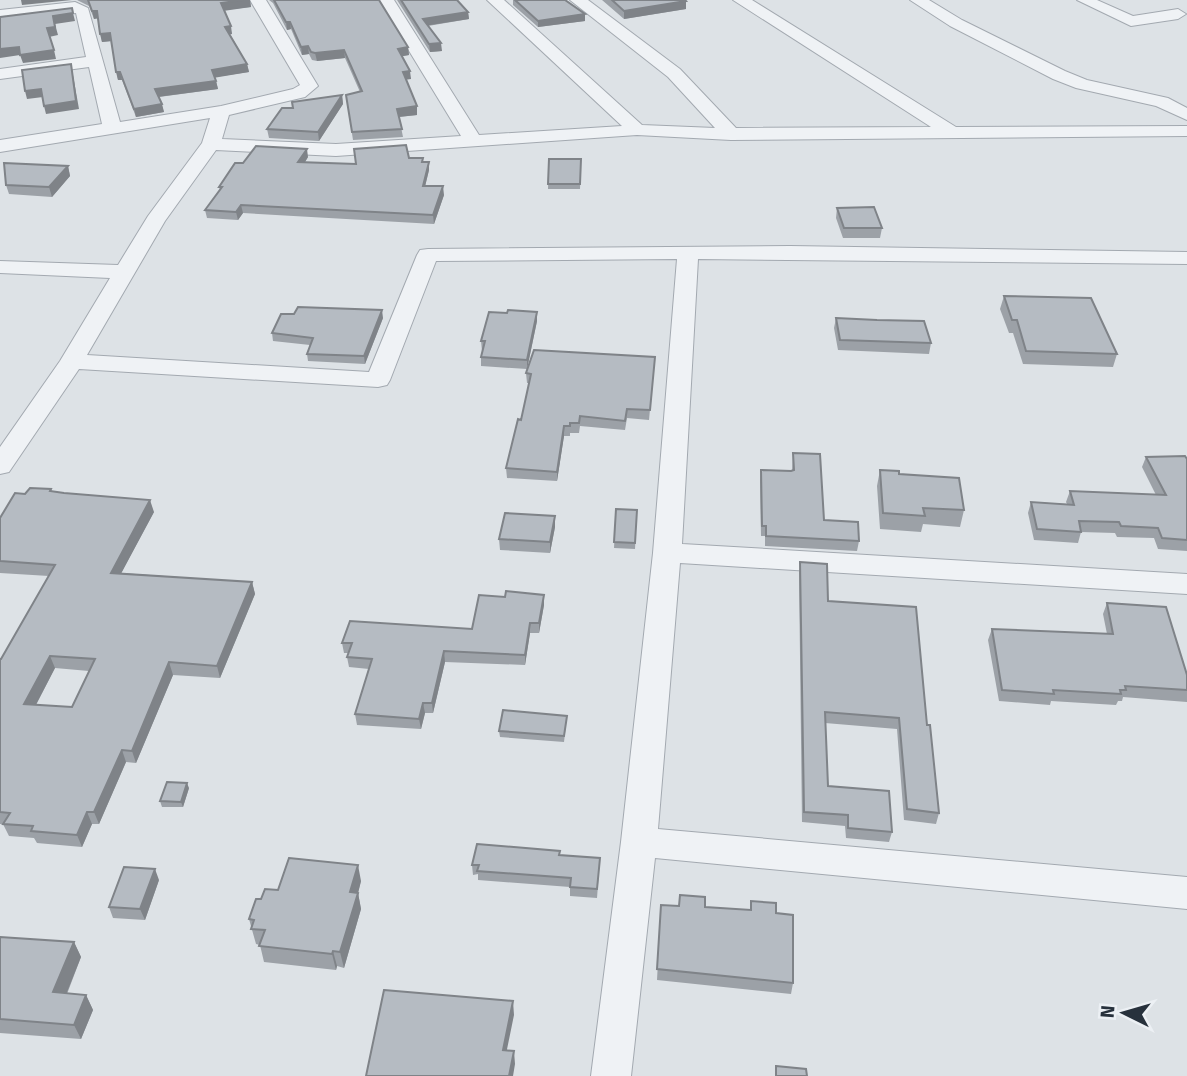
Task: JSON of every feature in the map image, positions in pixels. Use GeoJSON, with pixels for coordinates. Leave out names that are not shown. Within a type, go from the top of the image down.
{"type":"FeatureCollection","features":[{"type":"Feature","properties":{"kind":"street"},"geometry":{"type":"LineString","coordinates":[[0,146],[221,111],[299,93],[309,86],[258,0]]}},
{"type":"Feature","properties":{"kind":"street"},"geometry":{"type":"LineString","coordinates":[[386,0],[473,140]]}},
{"type":"Feature","properties":{"kind":"street"},"geometry":{"type":"LineString","coordinates":[[495,0],[637,130]]}},
{"type":"Feature","properties":{"kind":"street"},"geometry":{"type":"LineString","coordinates":[[578,0],[674,73],[731,134]]}},
{"type":"Feature","properties":{"kind":"street"},"geometry":{"type":"LineString","coordinates":[[741,0],[951,132]]}},
{"type":"Feature","properties":{"kind":"street"},"geometry":{"type":"LineString","coordinates":[[918,0],[956,23],[1059,75],[1082,84],[1162,102],[1187,115]]}},
{"type":"Feature","properties":{"kind":"street"},"geometry":{"type":"LineString","coordinates":[[1084,0],[1131,21],[1183,16]]}},
{"type":"Feature","properties":{"kind":"street"},"geometry":{"type":"LineString","coordinates":[[1146,0],[1183,16]]}},
{"type":"Feature","properties":{"kind":"street"},"geometry":{"type":"LineString","coordinates":[[0,15],[75,7],[83,11],[111,127]]}},
{"type":"Feature","properties":{"kind":"street"},"geometry":{"type":"LineString","coordinates":[[0,74],[94,61]]}},
{"type":"Feature","properties":{"kind":"street"},"geometry":{"type":"LineString","coordinates":[[0,466],[72,361],[155,220],[211,144],[221,111]]}},
{"type":"Feature","properties":{"kind":"street"},"geometry":{"type":"LineString","coordinates":[[211,144],[337,150],[637,130],[731,134],[1187,131]]}},
{"type":"Feature","properties":{"kind":"street"},"geometry":{"type":"LineString","coordinates":[[72,361],[378,380],[428,255],[688,253],[1187,258]]}},
{"type":"Feature","properties":{"kind":"street"},"geometry":{"type":"LineString","coordinates":[[611,1076],[639,842],[667,553],[688,253]]}},
{"type":"Feature","properties":{"kind":"street"},"geometry":{"type":"LineString","coordinates":[[0,267],[122,272]]}},
{"type":"Feature","properties":{"kind":"street"},"geometry":{"type":"LineString","coordinates":[[667,553],[1187,584]]}},
{"type":"Feature","properties":{"kind":"street"},"geometry":{"type":"LineString","coordinates":[[639,842],[1187,893]]}},
{"type":"Feature","properties":{"kind":"building"},"geometry":{"type":"Polygon","coordinates":[[[88,0],[243,0],[221,3],[231,26],[225,27],[247,64],[212,70],[216,81],[155,89],[162,104],[134,109],[120,72],[116,72],[110,33],[100,34],[97,11],[92,11],[88,0]]]}},
{"type":"Feature","properties":{"kind":"building"},"geometry":{"type":"Polygon","coordinates":[[[274,0],[379,0],[408,47],[398,49],[410,71],[403,72],[417,106],[397,109],[402,129],[352,132],[346,95],[362,91],[344,50],[315,53],[311,52],[308,46],[301,47],[290,22],[286,22],[274,0]]]}},
{"type":"Feature","properties":{"kind":"building"},"geometry":{"type":"Polygon","coordinates":[[[401,0],[457,0],[468,12],[423,19],[441,43],[429,44],[401,0]]]}},
{"type":"Feature","properties":{"kind":"building"},"geometry":{"type":"Polygon","coordinates":[[[515,0],[565,0],[585,14],[538,21],[515,0]]]}},
{"type":"Feature","properties":{"kind":"building"},"geometry":{"type":"Polygon","coordinates":[[[612,0],[685,0],[686,1],[624,11],[612,0]]]}},
{"type":"Feature","properties":{"kind":"building"},"geometry":{"type":"Polygon","coordinates":[[[72,8],[73,13],[53,16],[55,27],[47,28],[54,50],[20,55],[19,47],[0,49],[0,17],[72,8]]]}},
{"type":"Feature","properties":{"kind":"building"},"geometry":{"type":"Polygon","coordinates":[[[71,64],[76,101],[44,106],[41,89],[25,91],[22,70],[71,64]]]}},
{"type":"Feature","properties":{"kind":"building"},"geometry":{"type":"Polygon","coordinates":[[[342,95],[318,132],[267,129],[282,108],[293,108],[292,102],[342,95]]]}},
{"type":"Feature","properties":{"kind":"building"},"geometry":{"type":"Polygon","coordinates":[[[406,145],[409,158],[423,158],[422,162],[429,162],[423,186],[443,186],[433,215],[241,205],[236,212],[205,210],[235,163],[243,163],[256,146],[307,149],[298,162],[356,164],[354,149],[406,145]]]}},
{"type":"Feature","properties":{"kind":"building"},"geometry":{"type":"Polygon","coordinates":[[[549,159],[581,159],[580,184],[548,184],[549,159]]]}},
{"type":"Feature","properties":{"kind":"building"},"geometry":{"type":"Polygon","coordinates":[[[4,163],[68,166],[49,187],[6,185],[4,163]]]}},
{"type":"Feature","properties":{"kind":"building"},"geometry":{"type":"Polygon","coordinates":[[[874,207],[882,228],[844,228],[837,208],[874,207]]]}},
{"type":"Feature","properties":{"kind":"building"},"geometry":{"type":"Polygon","coordinates":[[[1004,296],[1091,298],[1117,354],[1026,351],[1017,320],[1012,320],[1004,296]]]}},
{"type":"Feature","properties":{"kind":"building"},"geometry":{"type":"Polygon","coordinates":[[[298,307],[382,310],[364,356],[307,354],[313,338],[272,333],[281,314],[294,314],[298,307]]]}},
{"type":"Feature","properties":{"kind":"building"},"geometry":{"type":"Polygon","coordinates":[[[508,310],[537,312],[527,360],[481,357],[485,341],[481,341],[489,312],[507,313],[508,310]]]}},
{"type":"Feature","properties":{"kind":"building"},"geometry":{"type":"Polygon","coordinates":[[[836,318],[924,321],[931,343],[840,340],[836,318]]]}},
{"type":"Feature","properties":{"kind":"building"},"geometry":{"type":"Polygon","coordinates":[[[534,350],[655,357],[650,410],[627,409],[625,421],[580,416],[579,423],[564,426],[557,472],[506,468],[518,419],[521,420],[531,374],[526,373],[534,350]]]}},
{"type":"Feature","properties":{"kind":"building"},"geometry":{"type":"Polygon","coordinates":[[[793,453],[820,454],[824,520],[858,522],[859,541],[766,536],[766,526],[762,526],[761,470],[794,470],[793,453]]]}},
{"type":"Feature","properties":{"kind":"building"},"geometry":{"type":"Polygon","coordinates":[[[1185,456],[1187,540],[1162,538],[1158,528],[1121,526],[1119,522],[1079,521],[1081,532],[1037,529],[1031,502],[1074,505],[1070,491],[1166,495],[1146,457],[1185,456]]]}},
{"type":"Feature","properties":{"kind":"building"},"geometry":{"type":"Polygon","coordinates":[[[880,470],[959,478],[964,510],[923,508],[925,516],[883,513],[880,470]]]}},
{"type":"Feature","properties":{"kind":"building"},"geometry":{"type":"Polygon","coordinates":[[[30,488],[51,489],[50,491],[64,493],[150,500],[111,573],[252,582],[217,666],[169,662],[132,751],[122,750],[94,812],[87,812],[77,835],[31,831],[33,826],[3,824],[10,813],[0,812],[0,659],[55,565],[0,561],[0,518],[15,493],[25,494],[30,488]],[[50,656],[24,704],[72,707],[95,659],[50,656]]]}},
{"type":"Feature","properties":{"kind":"building"},"geometry":{"type":"Polygon","coordinates":[[[616,509],[637,510],[635,543],[614,542],[616,509]]]}},
{"type":"Feature","properties":{"kind":"building"},"geometry":{"type":"Polygon","coordinates":[[[505,513],[555,516],[550,542],[499,539],[505,513]]]}},
{"type":"Feature","properties":{"kind":"building"},"geometry":{"type":"Polygon","coordinates":[[[800,562],[827,564],[828,601],[916,607],[927,725],[930,725],[939,813],[907,809],[899,718],[825,712],[828,786],[889,791],[892,832],[848,828],[848,815],[804,812],[800,562]]]}},
{"type":"Feature","properties":{"kind":"building"},"geometry":{"type":"Polygon","coordinates":[[[506,591],[544,595],[539,623],[530,623],[525,655],[444,651],[432,703],[423,703],[419,719],[355,714],[372,659],[347,657],[352,643],[342,643],[350,621],[472,629],[479,595],[505,597],[506,591]]]}},
{"type":"Feature","properties":{"kind":"building"},"geometry":{"type":"Polygon","coordinates":[[[1107,603],[1166,607],[1187,675],[1187,690],[1125,686],[1126,690],[1120,690],[1121,694],[1053,690],[1054,694],[1002,690],[992,629],[1113,634],[1107,603]]]}},
{"type":"Feature","properties":{"kind":"building"},"geometry":{"type":"Polygon","coordinates":[[[503,710],[567,716],[564,736],[499,731],[503,710]]]}},
{"type":"Feature","properties":{"kind":"building"},"geometry":{"type":"Polygon","coordinates":[[[167,782],[187,783],[181,802],[160,801],[167,782]]]}},
{"type":"Feature","properties":{"kind":"building"},"geometry":{"type":"Polygon","coordinates":[[[477,844],[560,851],[559,855],[600,858],[597,889],[570,887],[571,878],[477,871],[479,865],[472,865],[477,844]]]}},
{"type":"Feature","properties":{"kind":"building"},"geometry":{"type":"Polygon","coordinates":[[[289,858],[358,865],[350,892],[358,893],[340,952],[333,951],[332,954],[259,946],[265,930],[251,929],[254,920],[249,919],[256,899],[261,899],[265,889],[278,890],[289,858]]]}},
{"type":"Feature","properties":{"kind":"building"},"geometry":{"type":"Polygon","coordinates":[[[124,867],[155,869],[140,909],[109,907],[124,867]]]}},
{"type":"Feature","properties":{"kind":"building"},"geometry":{"type":"Polygon","coordinates":[[[680,895],[705,897],[705,907],[751,910],[751,901],[776,903],[776,913],[793,915],[793,983],[657,969],[661,905],[679,906],[680,895]]]}},
{"type":"Feature","properties":{"kind":"building"},"geometry":{"type":"Polygon","coordinates":[[[0,937],[74,942],[53,992],[86,995],[74,1025],[0,1019],[0,937]]]}},
{"type":"Feature","properties":{"kind":"building"},"geometry":{"type":"Polygon","coordinates":[[[384,990],[513,1001],[503,1050],[514,1051],[509,1076],[366,1076],[384,990]]]}},
{"type":"Feature","properties":{"kind":"building"},"geometry":{"type":"Polygon","coordinates":[[[776,1066],[806,1069],[807,1076],[776,1076],[776,1066]]]}}]}
